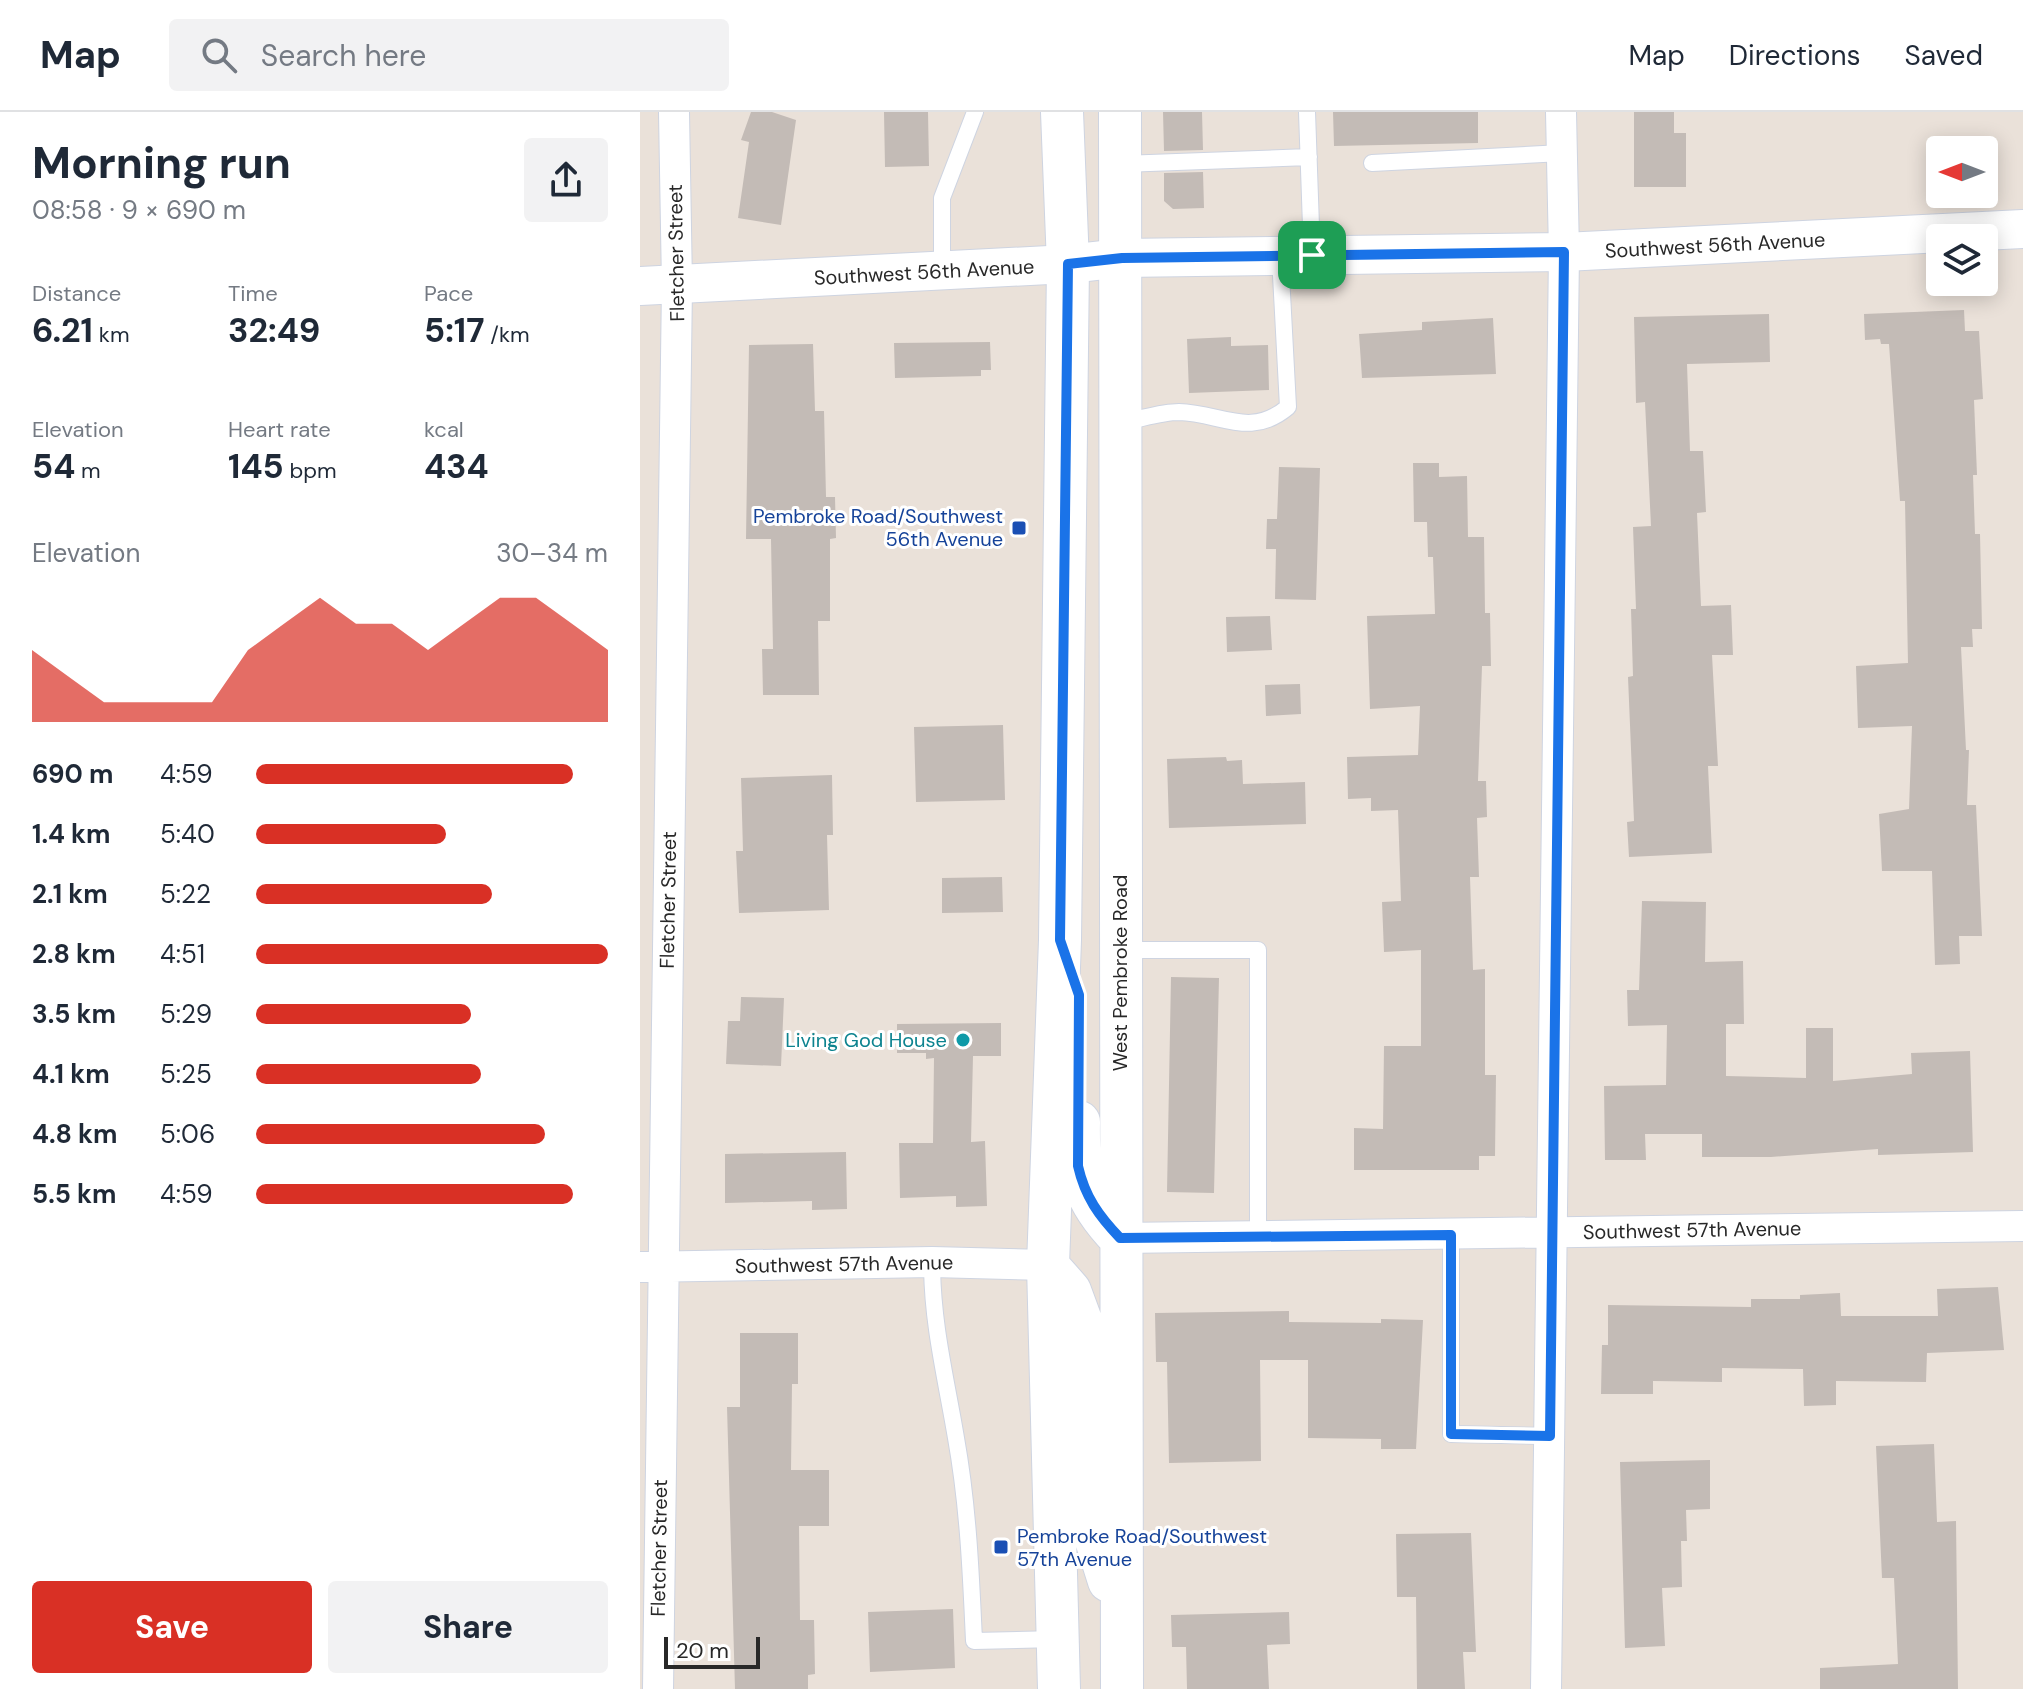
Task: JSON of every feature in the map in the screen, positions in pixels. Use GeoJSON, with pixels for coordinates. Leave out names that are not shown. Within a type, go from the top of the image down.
{"type":"FeatureCollection","features":[{"type":"Feature","properties":{"kind":"main road"},"geometry":{"type":"LineString","coordinates":[[1059,1689],[1048,1265],[1060,940],[1068,264],[1062,112]]}},
{"type":"Feature","properties":{"kind":"main road","name":"West Pembroke Road"},"geometry":{"type":"LineString","coordinates":[[1120,112],[1122,1689]]}},
{"type":"Feature","properties":{"kind":"main road"},"geometry":{"type":"LineString","coordinates":[[1060,940],[1079,995],[1078,1166],[1095,1212],[1120,1238]]}},
{"type":"Feature","properties":{"kind":"main road"},"geometry":{"type":"LineString","coordinates":[[1048,1265],[1070,1291],[1084,1329],[1087,1511],[1098,1556],[1121,1611]]}},
{"type":"Feature","properties":{"kind":"street","name":"Fletcher Street"},"geometry":{"type":"LineString","coordinates":[[658,1689],[651,1266],[677,285],[674,112]]}},
{"type":"Feature","properties":{"kind":"street"},"geometry":{"type":"LineString","coordinates":[[1546,1689],[1564,252],[1561,112]]}},
{"type":"Feature","properties":{"kind":"street","name":"Southwest 56th Avenue"},"geometry":{"type":"LineString","coordinates":[[640,286],[1068,264],[1122,258],[1564,252],[2023,229]]}},
{"type":"Feature","properties":{"kind":"street","name":"Southwest 57th Avenue"},"geometry":{"type":"LineString","coordinates":[[1120,1238],[2023,1226]]}},
{"type":"Feature","properties":{"kind":"street","name":"Southwest 57th Avenue"},"geometry":{"type":"LineString","coordinates":[[651,1266],[932,1262],[1048,1265]]}},
{"type":"Feature","properties":{"kind":"lane"},"geometry":{"type":"LineString","coordinates":[[942,271],[942,198],[975,112]]}},
{"type":"Feature","properties":{"kind":"lane"},"geometry":{"type":"LineString","coordinates":[[1121,422],[1177,412],[1233,424],[1246,423],[1273,420],[1288,407],[1296,256],[1309,157],[1307,112]]}},
{"type":"Feature","properties":{"kind":"lane"},"geometry":{"type":"LineString","coordinates":[[1372,163],[1562,153]]}},
{"type":"Feature","properties":{"kind":"lane"},"geometry":{"type":"LineString","coordinates":[[1121,164],[1309,157]]}},
{"type":"Feature","properties":{"kind":"lane"},"geometry":{"type":"LineString","coordinates":[[1120,950],[1258,950],[1258,1237]]}},
{"type":"Feature","properties":{"kind":"lane"},"geometry":{"type":"LineString","coordinates":[[1451,1235],[1451,1434],[1550,1436]]}},
{"type":"Feature","properties":{"kind":"lane"},"geometry":{"type":"LineString","coordinates":[[932,1262],[932,1315],[957,1439],[969,1534],[974,1641],[1059,1639]]}},
{"type":"Feature","properties":{"kind":"building"},"geometry":{"type":"Polygon","coordinates":[[[751,112],[772,112],[796,120],[781,225],[738,218],[749,142],[741,140],[751,112]]]}},
{"type":"Feature","properties":{"kind":"building"},"geometry":{"type":"Polygon","coordinates":[[[884,112],[928,112],[929,166],[885,167],[884,112]]]}},
{"type":"Feature","properties":{"kind":"building"},"geometry":{"type":"Polygon","coordinates":[[[1163,112],[1202,112],[1203,150],[1164,151],[1163,112]]]}},
{"type":"Feature","properties":{"kind":"building"},"geometry":{"type":"Polygon","coordinates":[[[1333,112],[1478,112],[1478,143],[1334,146],[1333,112]]]}},
{"type":"Feature","properties":{"kind":"building"},"geometry":{"type":"Polygon","coordinates":[[[1634,112],[1674,112],[1674,133],[1686,133],[1686,187],[1634,187],[1634,112]]]}},
{"type":"Feature","properties":{"kind":"building"},"geometry":{"type":"Polygon","coordinates":[[[1203,172],[1204,208],[1173,209],[1164,201],[1164,173],[1203,172]]]}},
{"type":"Feature","properties":{"kind":"building"},"geometry":{"type":"Polygon","coordinates":[[[1964,310],[1965,331],[1979,331],[1983,399],[1974,400],[1977,475],[1973,475],[1975,534],[1980,534],[1982,629],[1972,629],[1973,647],[1961,647],[1966,750],[1969,750],[1967,805],[1976,805],[1982,936],[1959,936],[1960,964],[1935,965],[1932,871],[1882,871],[1879,814],[1909,809],[1912,726],[1858,728],[1856,666],[1908,663],[1905,501],[1900,501],[1889,344],[1881,344],[1880,339],[1865,340],[1864,314],[1964,310]]]}},
{"type":"Feature","properties":{"kind":"building"},"geometry":{"type":"Polygon","coordinates":[[[1769,314],[1770,362],[1687,364],[1690,451],[1703,451],[1706,512],[1697,513],[1701,606],[1731,605],[1733,655],[1712,655],[1718,766],[1708,766],[1712,853],[1629,857],[1627,822],[1634,821],[1628,677],[1633,676],[1631,609],[1636,609],[1633,527],[1651,526],[1645,402],[1636,403],[1634,317],[1769,314]]]}},
{"type":"Feature","properties":{"kind":"building"},"geometry":{"type":"Polygon","coordinates":[[[1493,318],[1496,374],[1362,378],[1359,334],[1422,330],[1422,322],[1493,318]]]}},
{"type":"Feature","properties":{"kind":"building"},"geometry":{"type":"Polygon","coordinates":[[[1231,337],[1231,346],[1268,345],[1269,390],[1189,393],[1187,339],[1231,337]]]}},
{"type":"Feature","properties":{"kind":"building"},"geometry":{"type":"Polygon","coordinates":[[[990,342],[991,370],[981,370],[981,376],[895,378],[894,343],[990,342]]]}},
{"type":"Feature","properties":{"kind":"building"},"geometry":{"type":"Polygon","coordinates":[[[813,344],[815,411],[824,411],[826,497],[835,497],[836,538],[830,539],[830,621],[818,621],[819,695],[763,695],[762,649],[773,649],[771,539],[746,539],[749,345],[813,344]]]}},
{"type":"Feature","properties":{"kind":"building"},"geometry":{"type":"Polygon","coordinates":[[[1413,463],[1439,463],[1439,477],[1467,476],[1468,537],[1484,537],[1485,613],[1490,613],[1491,666],[1482,666],[1478,781],[1486,781],[1487,817],[1477,818],[1479,877],[1470,877],[1473,970],[1485,969],[1485,1075],[1496,1075],[1495,1156],[1479,1156],[1479,1170],[1354,1170],[1354,1128],[1383,1129],[1384,1046],[1421,1046],[1421,950],[1384,952],[1382,902],[1401,901],[1398,810],[1371,811],[1371,798],[1348,799],[1347,757],[1418,755],[1420,706],[1370,709],[1367,616],[1435,614],[1433,557],[1428,557],[1427,522],[1414,522],[1413,463]]]}},
{"type":"Feature","properties":{"kind":"building"},"geometry":{"type":"Polygon","coordinates":[[[1279,467],[1320,468],[1316,600],[1275,599],[1276,549],[1266,549],[1267,519],[1277,519],[1279,467]]]}},
{"type":"Feature","properties":{"kind":"building"},"geometry":{"type":"Polygon","coordinates":[[[1270,616],[1272,650],[1227,652],[1226,617],[1270,616]]]}},
{"type":"Feature","properties":{"kind":"building"},"geometry":{"type":"Polygon","coordinates":[[[1300,684],[1301,714],[1266,716],[1265,685],[1300,684]]]}},
{"type":"Feature","properties":{"kind":"building"},"geometry":{"type":"Polygon","coordinates":[[[1003,725],[1005,800],[916,802],[914,727],[1003,725]]]}},
{"type":"Feature","properties":{"kind":"building"},"geometry":{"type":"Polygon","coordinates":[[[1226,757],[1227,761],[1242,760],[1243,784],[1305,782],[1306,824],[1169,828],[1167,759],[1226,757]]]}},
{"type":"Feature","properties":{"kind":"building"},"geometry":{"type":"Polygon","coordinates":[[[832,775],[833,835],[827,835],[829,910],[739,913],[736,851],[743,851],[741,778],[832,775]]]}},
{"type":"Feature","properties":{"kind":"building"},"geometry":{"type":"Polygon","coordinates":[[[1002,877],[1003,912],[942,913],[942,878],[1002,877]]]}},
{"type":"Feature","properties":{"kind":"building"},"geometry":{"type":"Polygon","coordinates":[[[1642,901],[1706,902],[1705,962],[1743,961],[1744,1024],[1726,1024],[1726,1076],[1806,1078],[1806,1028],[1833,1028],[1833,1081],[1912,1074],[1911,1053],[1970,1051],[1973,1152],[1878,1155],[1878,1149],[1771,1157],[1702,1157],[1702,1134],[1645,1134],[1646,1160],[1605,1160],[1604,1086],[1666,1085],[1667,1025],[1628,1026],[1627,990],[1639,990],[1642,901]]]}},
{"type":"Feature","properties":{"kind":"building"},"geometry":{"type":"Polygon","coordinates":[[[1171,977],[1219,978],[1214,1193],[1167,1192],[1171,977]]]}},
{"type":"Feature","properties":{"kind":"building"},"geometry":{"type":"Polygon","coordinates":[[[741,997],[784,998],[781,1066],[726,1064],[728,1021],[740,1021],[741,997]]]}},
{"type":"Feature","properties":{"kind":"building"},"geometry":{"type":"Polygon","coordinates":[[[1001,1023],[1001,1056],[973,1056],[971,1142],[985,1141],[987,1206],[956,1207],[956,1196],[900,1198],[899,1143],[933,1143],[934,1058],[926,1059],[926,1053],[897,1053],[897,1024],[1001,1023]]]}},
{"type":"Feature","properties":{"kind":"building"},"geometry":{"type":"Polygon","coordinates":[[[846,1152],[847,1209],[812,1210],[812,1201],[725,1203],[725,1154],[846,1152]]]}},
{"type":"Feature","properties":{"kind":"building"},"geometry":{"type":"Polygon","coordinates":[[[1998,1287],[2004,1350],[1927,1353],[1926,1382],[1836,1381],[1836,1405],[1804,1406],[1803,1369],[1722,1368],[1722,1382],[1653,1381],[1653,1394],[1601,1394],[1602,1345],[1608,1345],[1608,1305],[1751,1307],[1751,1299],[1800,1299],[1800,1295],[1840,1293],[1841,1316],[1938,1316],[1937,1289],[1998,1287]]]}},
{"type":"Feature","properties":{"kind":"building"},"geometry":{"type":"Polygon","coordinates":[[[1289,1311],[1289,1322],[1423,1320],[1416,1449],[1381,1449],[1381,1439],[1308,1438],[1308,1360],[1260,1360],[1261,1461],[1169,1463],[1167,1362],[1156,1362],[1155,1313],[1289,1311]]]}},
{"type":"Feature","properties":{"kind":"building"},"geometry":{"type":"Polygon","coordinates":[[[740,1333],[798,1333],[798,1384],[792,1384],[791,1470],[829,1470],[829,1526],[799,1526],[800,1620],[814,1620],[815,1674],[808,1675],[808,1689],[735,1689],[727,1407],[740,1407],[740,1333]]]}},
{"type":"Feature","properties":{"kind":"building"},"geometry":{"type":"Polygon","coordinates":[[[1934,1444],[1937,1522],[1956,1521],[1958,1689],[1820,1689],[1820,1668],[1898,1664],[1894,1578],[1882,1578],[1876,1446],[1934,1444]]]}},
{"type":"Feature","properties":{"kind":"building"},"geometry":{"type":"Polygon","coordinates":[[[1710,1460],[1710,1509],[1686,1510],[1687,1541],[1681,1541],[1682,1587],[1662,1588],[1665,1646],[1625,1648],[1620,1462],[1710,1460]]]}},
{"type":"Feature","properties":{"kind":"building"},"geometry":{"type":"Polygon","coordinates":[[[1471,1533],[1476,1652],[1463,1652],[1465,1689],[1417,1689],[1416,1597],[1397,1597],[1396,1534],[1471,1533]]]}},
{"type":"Feature","properties":{"kind":"building"},"geometry":{"type":"Polygon","coordinates":[[[953,1609],[955,1668],[870,1672],[868,1612],[953,1609]]]}},
{"type":"Feature","properties":{"kind":"building"},"geometry":{"type":"Polygon","coordinates":[[[1289,1612],[1290,1644],[1267,1645],[1269,1689],[1187,1689],[1186,1647],[1172,1647],[1171,1615],[1289,1612]]]}},
{"type":"Feature","properties":{"kind":"place","name":"Pembroke Road/Southwest 56th Avenue"},"geometry":{"type":"Point","coordinates":[1019,528]}},
{"type":"Feature","properties":{"kind":"place","name":"Living God House"},"geometry":{"type":"Point","coordinates":[963,1040]}},
{"type":"Feature","properties":{"kind":"place","name":"Pembroke Road/Southwest 57th Avenue"},"geometry":{"type":"Point","coordinates":[1001,1547]}},
{"type":"Feature","properties":{"kind":"route"},"geometry":{"type":"LineString","coordinates":[[1564,252],[1550,1436],[1451,1434],[1451,1235],[1120,1238],[1095,1212],[1078,1166],[1079,995],[1070,961],[1060,940],[1068,264],[1122,258],[1312,255],[1564,252]]}}]}
